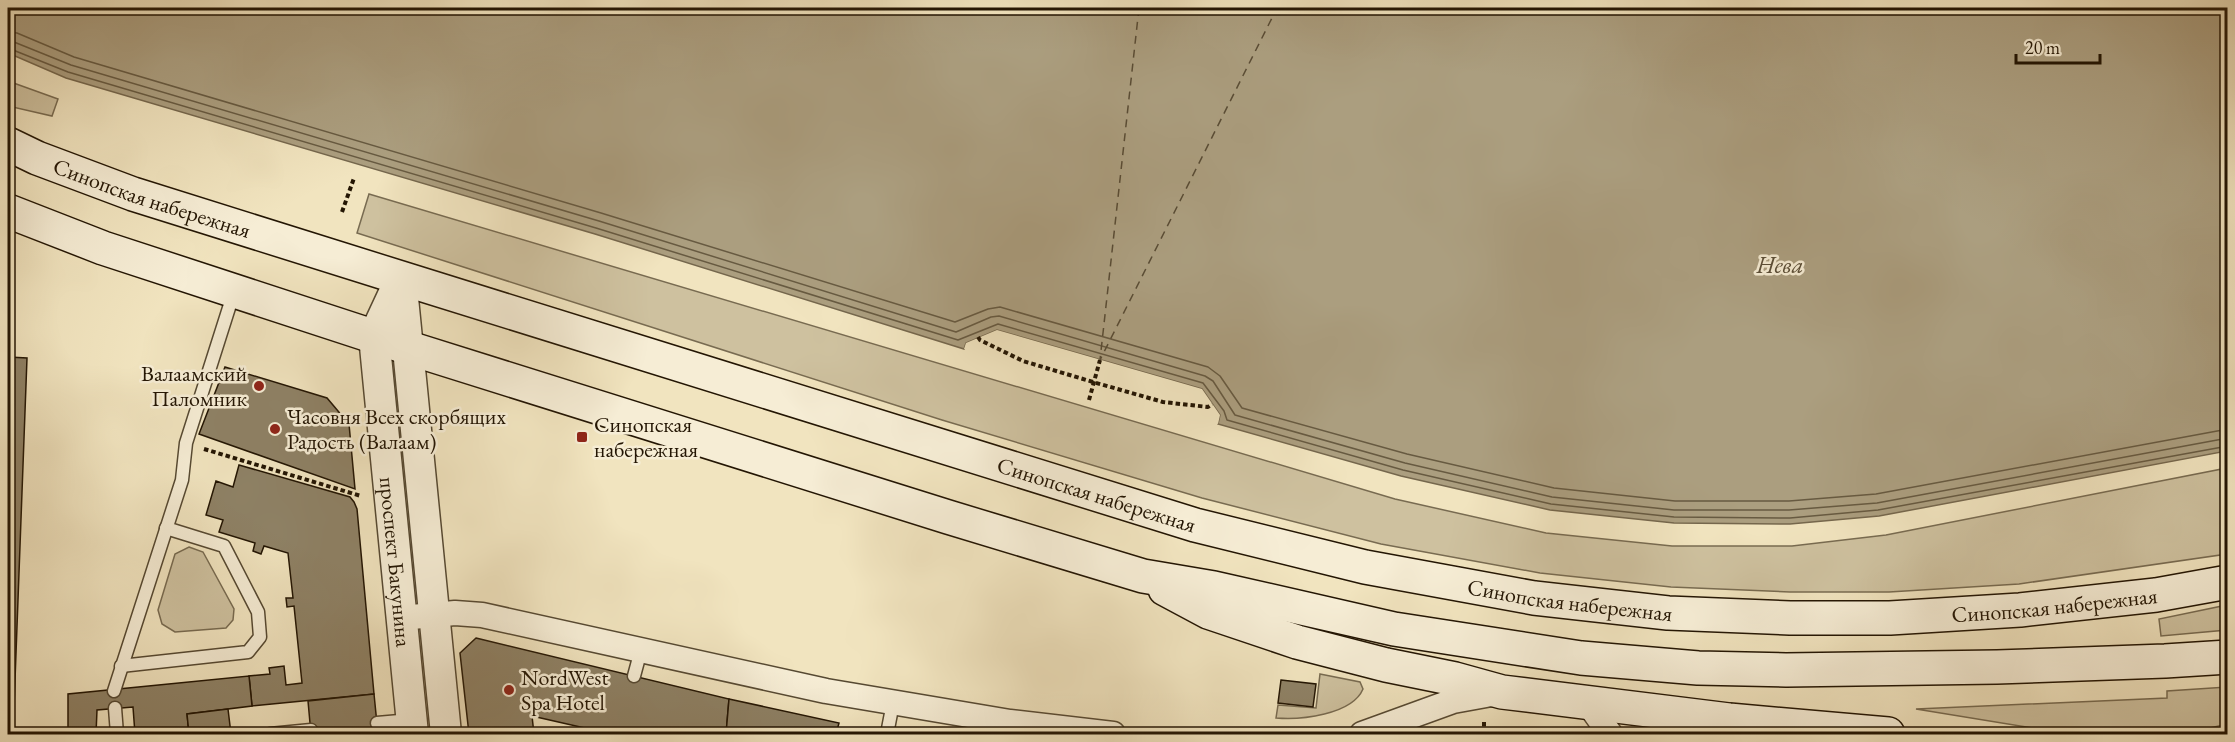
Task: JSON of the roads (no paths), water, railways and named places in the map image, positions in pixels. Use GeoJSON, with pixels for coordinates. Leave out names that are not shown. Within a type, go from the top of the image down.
{"type":"FeatureCollection","features":[{"type":"Feature","properties":{"kind":"main road","name":"Синопская набережная"},"geometry":{"type":"LineString","coordinates":[[8,144],[38,158],[133,194],[401,278],[1195,525],[1365,567],[1534,598],[1668,614],[1790,618],[1890,618],[2020,610],[2156,595],[2228,582]]}},
{"type":"Feature","properties":{"kind":"main road"},"geometry":{"type":"LineString","coordinates":[[8,211],[103,248],[408,348],[948,518],[1143,576],[1214,588],[1394,629],[1581,658],[1698,668],[1786,670],[1997,667],[2228,657]]}},
{"type":"Feature","properties":{"kind":"main road"},"geometry":{"type":"LineString","coordinates":[[1143,576],[1208,612],[1297,642],[1502,692],[1729,720],[1888,735]]}},
{"type":"Feature","properties":{"kind":"street"},"geometry":{"type":"LineString","coordinates":[[374,336],[401,278]]}},
{"type":"Feature","properties":{"kind":"street","name":"проспект Бакунина"},"geometry":{"type":"LineString","coordinates":[[401,278],[446,735]]}},
{"type":"Feature","properties":{"kind":"street","name":"проспект Бакунина"},"geometry":{"type":"LineString","coordinates":[[374,336],[412,727]]}},
{"type":"Feature","properties":{"kind":"street"},"geometry":{"type":"LineString","coordinates":[[401,618],[482,615],[826,691],[1010,722],[1108,734]]}},
{"type":"Feature","properties":{"kind":"street"},"geometry":{"type":"LineString","coordinates":[[1362,735],[1453,701],[1502,692]]}},
{"type":"Feature","properties":{"kind":"street"},"geometry":{"type":"LineString","coordinates":[[1588,703],[1610,735]]}},
{"type":"Feature","properties":{"kind":"street"},"geometry":{"type":"LineString","coordinates":[[1689,735],[1729,720]]}},
{"type":"Feature","properties":{"kind":"lane"},"geometry":{"type":"LineString","coordinates":[[114,691],[182,480],[186,444],[234,291]]}},
{"type":"Feature","properties":{"kind":"lane"},"geometry":{"type":"LineString","coordinates":[[121,666],[248,652],[260,637],[258,612],[224,546],[166,528]]}},
{"type":"Feature","properties":{"kind":"lane"},"geometry":{"type":"LineString","coordinates":[[634,676],[640,650]]}},
{"type":"Feature","properties":{"kind":"lane"},"geometry":{"type":"LineString","coordinates":[[887,735],[893,703]]}},
{"type":"Feature","properties":{"kind":"lane"},"geometry":{"type":"LineString","coordinates":[[115,708],[117,735]]}},
{"type":"Feature","properties":{"kind":"lane"},"geometry":{"type":"LineString","coordinates":[[377,723],[412,727]]}},
{"type":"Feature","properties":{"kind":"lane"},"geometry":{"type":"LineString","coordinates":[[270,735],[311,730]]}},
{"type":"Feature","properties":{"kind":"water","name":"Нева"},"geometry":{"type":"Polygon","coordinates":[[[8,8],[2227,8],[2227,451],[1879,516],[1790,524],[1674,523],[1550,510],[1401,476],[1218,424],[1220,415],[1202,389],[997,330],[966,343],[964,349],[595,234],[66,78],[8,53],[8,8]]]}},
{"type":"Feature","properties":{"kind":"place","name":"Валаамский Паломник"},"geometry":{"type":"Point","coordinates":[259,386]}},
{"type":"Feature","properties":{"kind":"place","name":"Часовня Всех скорбящих Радость (Валаам)"},"geometry":{"type":"Point","coordinates":[275,429]}},
{"type":"Feature","properties":{"kind":"place","name":"Синопская набережная"},"geometry":{"type":"Point","coordinates":[582,437]}},
{"type":"Feature","properties":{"kind":"place","name":"NordWest Spa Hotel"},"geometry":{"type":"Point","coordinates":[509,690]}}]}
